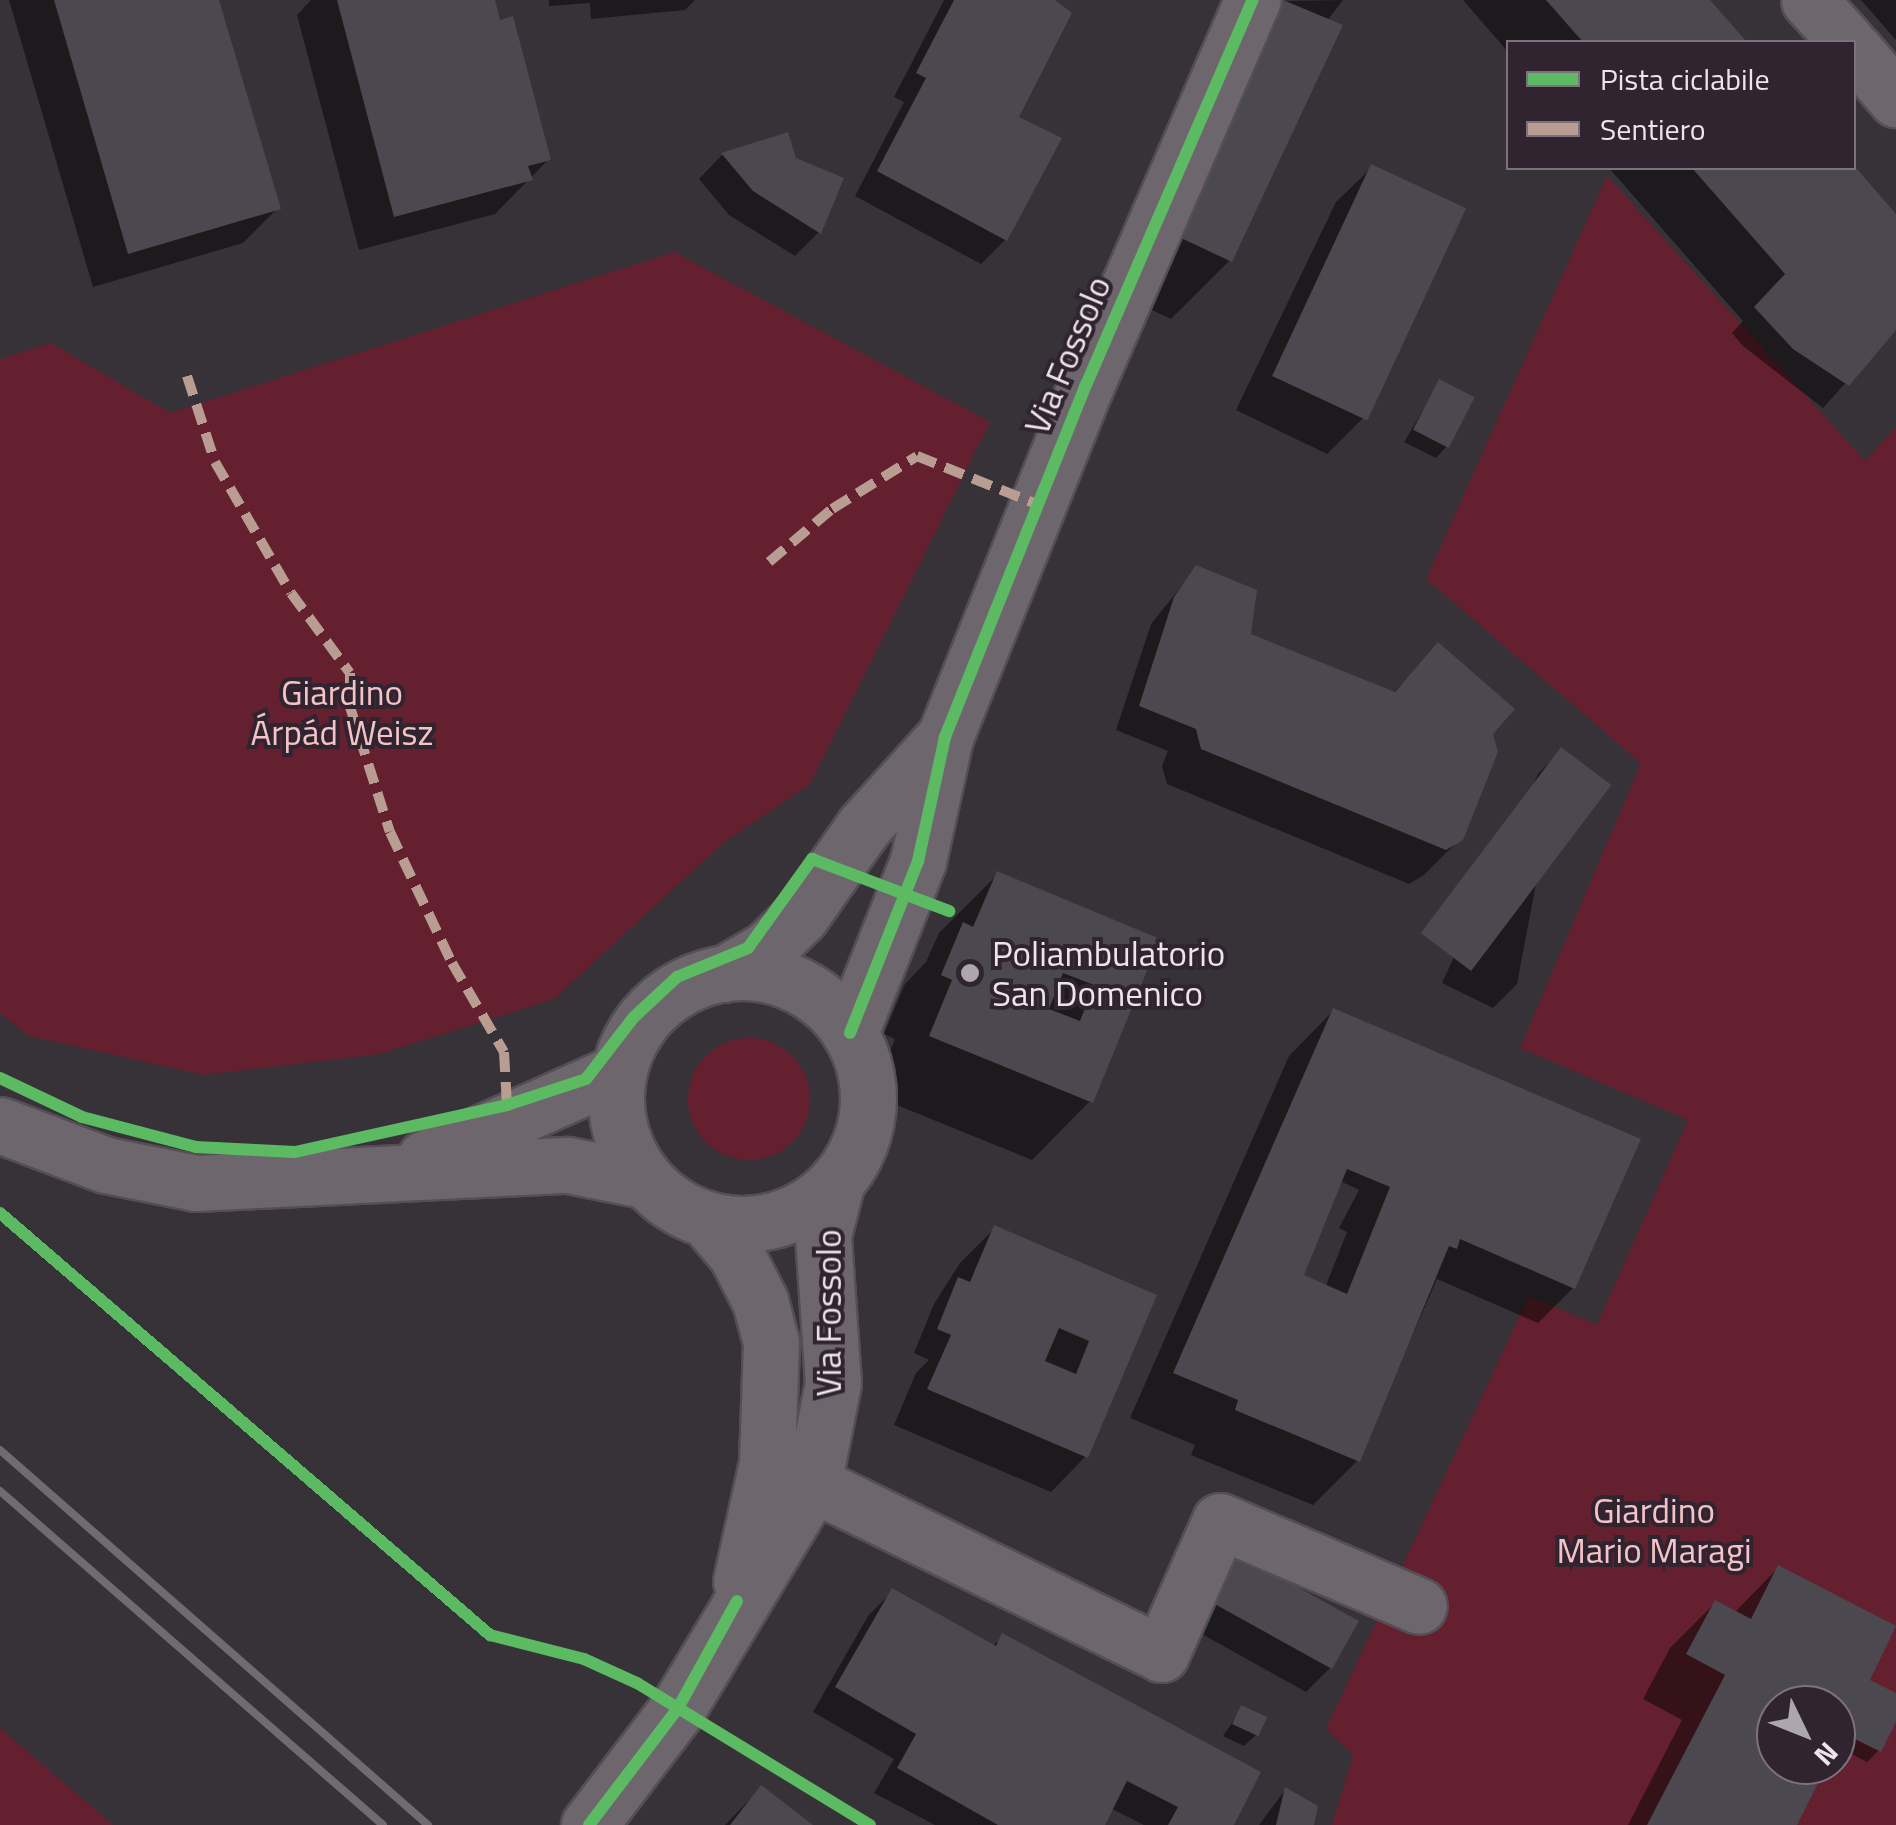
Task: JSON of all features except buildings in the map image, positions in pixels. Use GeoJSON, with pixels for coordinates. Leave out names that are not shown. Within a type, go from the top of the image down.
{"type":"FeatureCollection","features":[{"type":"Feature","properties":{"kind":"street","name":"Via Fossolo"},"geometry":{"type":"LineString","coordinates":[[850,1033],[918,861],[945,737],[1086,386],[1253,0]]}},
{"type":"Feature","properties":{"kind":"street"},"geometry":{"type":"LineString","coordinates":[[1809,0],[1845,40]]}},
{"type":"Feature","properties":{"kind":"street"},"geometry":{"type":"LineString","coordinates":[[1856,52],[1896,98]]}},
{"type":"Feature","properties":{"kind":"street","name":"Via Fossolo"},"geometry":{"type":"LineString","coordinates":[[724,974],[768,949],[801,916],[864,826],[945,737]]}},
{"type":"Feature","properties":{"kind":"street"},"geometry":{"type":"LineString","coordinates":[[754,972],[798,984],[850,1033],[864,1069],[868,1110],[852,1160],[837,1181],[800,1211],[754,1224],[707,1220],[672,1204],[644,1180],[624,1146],[616,1110],[618,1072],[632,1036],[656,1006],[687,985],[724,974],[754,972]]}},
{"type":"Feature","properties":{"kind":"street"},"geometry":{"type":"LineString","coordinates":[[396,1170],[618,1072]]}},
{"type":"Feature","properties":{"kind":"street"},"geometry":{"type":"LineString","coordinates":[[0,1125],[106,1165],[196,1183],[293,1182],[396,1170],[568,1166],[644,1180]]}},
{"type":"Feature","properties":{"kind":"street","name":"Via Fossolo"},"geometry":{"type":"LineString","coordinates":[[589,1825],[678,1708],[737,1602],[784,1540],[813,1484],[833,1383],[823,1235],[837,1181]]}},
{"type":"Feature","properties":{"kind":"street","name":"Via Fossolo"},"geometry":{"type":"LineString","coordinates":[[707,1220],[736,1254],[760,1300],[772,1356],[766,1463],[737,1602]]}},
{"type":"Feature","properties":{"kind":"street"},"geometry":{"type":"LineString","coordinates":[[813,1484],[1161,1654],[1220,1522],[1418,1606]]}},
{"type":"Feature","properties":{"kind":"green space","name":"Giardino Mario Maragi"},"geometry":{"type":"Polygon","coordinates":[[[1607,176],[1865,461],[1896,427],[1896,1825],[1332,1825],[1353,1755],[1326,1729],[1529,1296],[1597,1325],[1688,1120],[1520,1048],[1641,763],[1426,579],[1607,176]]]}},
{"type":"Feature","properties":{"kind":"green space","name":"Giardino Árpád Weisz"},"geometry":{"type":"Polygon","coordinates":[[[674,252],[990,422],[810,784],[723,843],[554,999],[380,1054],[204,1075],[29,1036],[0,1013],[0,359],[51,343],[170,413],[674,252]]]}},
{"type":"Feature","properties":{"kind":"green space"},"geometry":{"type":"Polygon","coordinates":[[[749,1038],[772,1043],[792,1056],[805,1076],[810,1099],[805,1122],[792,1142],[772,1155],[749,1160],[726,1155],[706,1142],[693,1122],[688,1099],[693,1076],[706,1056],[726,1043],[749,1038]]]}},
{"type":"Feature","properties":{"kind":"green space"},"geometry":{"type":"Polygon","coordinates":[[[0,1728],[113,1825],[0,1825],[0,1728]]]}},
{"type":"Feature","properties":{"kind":"railway"},"geometry":{"type":"LineString","coordinates":[[0,1450],[428,1825]]}},
{"type":"Feature","properties":{"kind":"railway"},"geometry":{"type":"LineString","coordinates":[[0,1491],[383,1825]]}},
{"type":"Feature","properties":{"kind":"marked path"},"geometry":{"type":"LineString","coordinates":[[187,376],[215,462],[291,593],[350,673],[350,707],[390,832],[452,963],[504,1052],[507,1105]]}},
{"type":"Feature","properties":{"kind":"marked path"},"geometry":{"type":"LineString","coordinates":[[769,562],[832,509],[917,456],[1039,505]]}},
{"type":"Feature","properties":{"kind":"cycle path"},"geometry":{"type":"LineString","coordinates":[[850,1033],[918,861],[945,737],[1086,385],[1253,0]]}},
{"type":"Feature","properties":{"kind":"cycle path"},"geometry":{"type":"LineString","coordinates":[[0,1078],[82,1117],[196,1147],[295,1152],[507,1105],[586,1079],[634,1017],[677,977],[748,948],[812,859],[949,911]]}},
{"type":"Feature","properties":{"kind":"cycle path"},"geometry":{"type":"LineString","coordinates":[[0,1213],[490,1635],[584,1659],[637,1683],[870,1825]]}},
{"type":"Feature","properties":{"kind":"cycle path"},"geometry":{"type":"LineString","coordinates":[[589,1825],[678,1708],[737,1601]]}},
{"type":"Feature","properties":{"kind":"place","name":"Poliambulatorio San Domenico"},"geometry":{"type":"Point","coordinates":[970,973]}}]}
